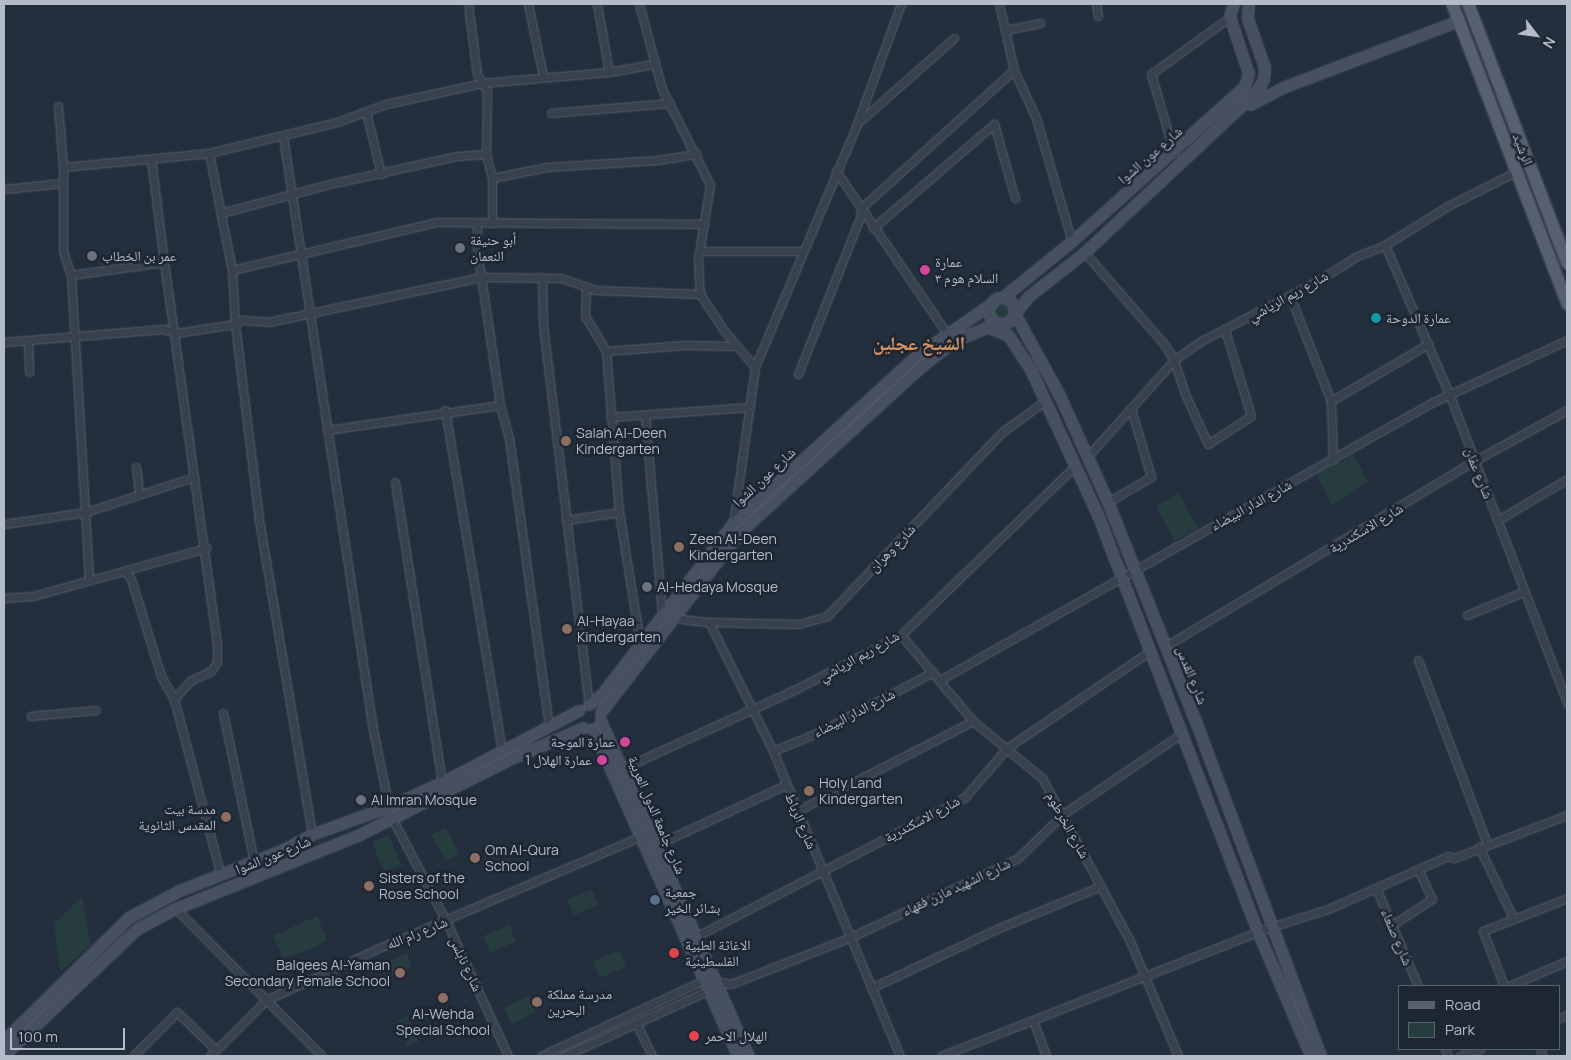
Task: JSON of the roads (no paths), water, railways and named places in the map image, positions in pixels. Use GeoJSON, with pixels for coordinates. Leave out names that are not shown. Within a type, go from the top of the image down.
{"type":"FeatureCollection","features":[{"type":"Feature","properties":{"kind":"main road"},"geometry":{"type":"LineString","coordinates":[[1249,4],[1248,19],[1265,68],[1275,84],[1283,88]]}},
{"type":"Feature","properties":{"kind":"main road","name":"الرشيد"},"geometry":{"type":"LineString","coordinates":[[1452,4],[1567,304]]}},
{"type":"Feature","properties":{"kind":"main road","name":"الرشيد"},"geometry":{"type":"LineString","coordinates":[[1468,4],[1567,263]]}},
{"type":"Feature","properties":{"kind":"main road","name":"شارع عون الشوا"},"geometry":{"type":"LineString","coordinates":[[1003,298],[1072,242],[1174,153],[1234,99],[1248,82],[1250,74],[1232,8]]}},
{"type":"Feature","properties":{"kind":"main road","name":"شارع عون الشوا"},"geometry":{"type":"LineString","coordinates":[[1239,113],[1283,88],[1458,21]]}},
{"type":"Feature","properties":{"kind":"main road","name":"شارع عون الشوا"},"geometry":{"type":"LineString","coordinates":[[1015,314],[1026,301],[1085,253],[1239,113],[1262,85],[1265,68]]}},
{"type":"Feature","properties":{"kind":"main road"},"geometry":{"type":"LineString","coordinates":[[999,324],[1011,321],[1015,314],[1014,305],[1003,298],[992,304],[990,316],[1009,336],[1031,370],[1076,465],[1259,934],[1311,1056]]}},
{"type":"Feature","properties":{"kind":"main road"},"geometry":{"type":"LineString","coordinates":[[1022,328],[1026,301]]}},
{"type":"Feature","properties":{"kind":"main road","name":"شارع عون الشوا"},"geometry":{"type":"LineString","coordinates":[[4,1041],[130,918],[180,891],[254,862],[312,834],[389,807],[442,783],[549,725],[579,711],[588,702],[602,696],[662,614],[733,524],[946,332],[992,304]]}},
{"type":"Feature","properties":{"kind":"main road","name":"شارع القدس"},"geometry":{"type":"LineString","coordinates":[[1015,314],[1060,396],[1108,502],[1166,646],[1271,927],[1322,1056]]}},
{"type":"Feature","properties":{"kind":"main road","name":"شارع عون الشوا"},"geometry":{"type":"LineString","coordinates":[[4,1056],[138,929],[176,909],[393,820],[520,756],[588,729],[601,717],[674,618],[741,532],[923,366],[955,341],[987,327],[999,324]]}},
{"type":"Feature","properties":{"kind":"main road"},"geometry":{"type":"LineString","coordinates":[[987,327],[1009,336]]}},
{"type":"Feature","properties":{"kind":"main road"},"geometry":{"type":"LineString","coordinates":[[588,702],[601,717]]}},
{"type":"Feature","properties":{"kind":"main road","name":"شارع جامعة الدول العربية"},"geometry":{"type":"LineString","coordinates":[[579,711],[578,718],[588,729],[749,1056]]}},
{"type":"Feature","properties":{"kind":"main road","name":"شارع جامعة الدول العربية"},"geometry":{"type":"LineString","coordinates":[[601,717],[713,984],[738,1056]]}},
{"type":"Feature","properties":{"kind":"street"},"geometry":{"type":"LineString","coordinates":[[468,4],[477,74],[487,91],[486,154],[492,178],[492,223]]}},
{"type":"Feature","properties":{"kind":"street"},"geometry":{"type":"LineString","coordinates":[[528,4],[543,76]]}},
{"type":"Feature","properties":{"kind":"street"},"geometry":{"type":"LineString","coordinates":[[597,4],[609,72]]}},
{"type":"Feature","properties":{"kind":"street"},"geometry":{"type":"LineString","coordinates":[[639,4],[653,64],[710,184],[697,275],[700,294],[737,346],[755,367]]}},
{"type":"Feature","properties":{"kind":"street"},"geometry":{"type":"LineString","coordinates":[[733,524],[755,367],[801,251],[857,124],[901,4]]}},
{"type":"Feature","properties":{"kind":"street"},"geometry":{"type":"LineString","coordinates":[[998,4],[1014,70],[1036,118],[1072,242]]}},
{"type":"Feature","properties":{"kind":"street"},"geometry":{"type":"LineString","coordinates":[[1096,4],[1098,16]]}},
{"type":"Feature","properties":{"kind":"street"},"geometry":{"type":"LineString","coordinates":[[1174,153],[1151,74],[1232,8]]}},
{"type":"Feature","properties":{"kind":"street"},"geometry":{"type":"LineString","coordinates":[[1005,30],[1040,23]]}},
{"type":"Feature","properties":{"kind":"street"},"geometry":{"type":"LineString","coordinates":[[857,124],[954,38]]}},
{"type":"Feature","properties":{"kind":"street"},"geometry":{"type":"LineString","coordinates":[[63,167],[209,153],[283,136],[366,112],[482,83],[543,76],[609,72],[653,64]]}},
{"type":"Feature","properties":{"kind":"street"},"geometry":{"type":"LineString","coordinates":[[798,374],[861,211],[1014,70]]}},
{"type":"Feature","properties":{"kind":"street"},"geometry":{"type":"LineString","coordinates":[[552,113],[670,103]]}},
{"type":"Feature","properties":{"kind":"street"},"geometry":{"type":"LineString","coordinates":[[58,106],[63,167],[63,251],[71,275],[89,579]]}},
{"type":"Feature","properties":{"kind":"street"},"geometry":{"type":"LineString","coordinates":[[366,112],[381,174]]}},
{"type":"Feature","properties":{"kind":"street"},"geometry":{"type":"LineString","coordinates":[[873,228],[994,124],[1015,198]]}},
{"type":"Feature","properties":{"kind":"street"},"geometry":{"type":"LineString","coordinates":[[283,136],[290,194],[311,314],[373,730],[389,807]]}},
{"type":"Feature","properties":{"kind":"street"},"geometry":{"type":"LineString","coordinates":[[209,153],[232,270],[236,324],[259,520],[312,834]]}},
{"type":"Feature","properties":{"kind":"street"},"geometry":{"type":"LineString","coordinates":[[221,213],[290,194],[457,156],[486,154]]}},
{"type":"Feature","properties":{"kind":"street"},"geometry":{"type":"LineString","coordinates":[[492,178],[548,167],[658,160],[697,154]]}},
{"type":"Feature","properties":{"kind":"street"},"geometry":{"type":"LineString","coordinates":[[151,158],[194,477],[206,548],[217,662],[203,677],[190,681],[174,699]]}},
{"type":"Feature","properties":{"kind":"street"},"geometry":{"type":"LineString","coordinates":[[836,171],[861,211],[946,332]]}},
{"type":"Feature","properties":{"kind":"street","name":"شارع ريم الرياشي"},"geometry":{"type":"LineString","coordinates":[[1088,456],[1174,360],[1203,340],[1290,296],[1357,256],[1385,245],[1448,206],[1515,172]]}},
{"type":"Feature","properties":{"kind":"street"},"geometry":{"type":"LineString","coordinates":[[4,189],[63,183]]}},
{"type":"Feature","properties":{"kind":"street"},"geometry":{"type":"LineString","coordinates":[[232,270],[436,222],[704,224]]}},
{"type":"Feature","properties":{"kind":"street"},"geometry":{"type":"LineString","coordinates":[[477,223],[481,277],[500,405],[508,438],[549,725]]}},
{"type":"Feature","properties":{"kind":"street","name":"شارع عمّان"},"geometry":{"type":"LineString","coordinates":[[1385,245],[1450,396],[1498,520],[1523,592],[1567,703]]}},
{"type":"Feature","properties":{"kind":"street"},"geometry":{"type":"LineString","coordinates":[[700,251],[801,251]]}},
{"type":"Feature","properties":{"kind":"street"},"geometry":{"type":"LineString","coordinates":[[1085,253],[1131,303],[1174,360],[1185,394],[1208,444],[1251,416],[1225,330]]}},
{"type":"Feature","properties":{"kind":"street"},"geometry":{"type":"LineString","coordinates":[[71,275],[164,262]]}},
{"type":"Feature","properties":{"kind":"street"},"geometry":{"type":"LineString","coordinates":[[4,342],[74,334],[162,329],[176,333],[236,324],[242,320],[268,322],[481,277],[561,278],[586,287],[700,294]]}},
{"type":"Feature","properties":{"kind":"street"},"geometry":{"type":"LineString","coordinates":[[542,277],[543,326],[588,702]]}},
{"type":"Feature","properties":{"kind":"street"},"geometry":{"type":"LineString","coordinates":[[586,287],[586,316],[606,351],[619,512],[640,644]]}},
{"type":"Feature","properties":{"kind":"street"},"geometry":{"type":"LineString","coordinates":[[1290,296],[1331,401],[1333,460]]}},
{"type":"Feature","properties":{"kind":"street"},"geometry":{"type":"LineString","coordinates":[[28,340],[29,372]]}},
{"type":"Feature","properties":{"kind":"street","name":"شارع الدار البيضاء"},"geometry":{"type":"LineString","coordinates":[[940,680],[1433,402],[1450,396],[1567,340]]}},
{"type":"Feature","properties":{"kind":"street"},"geometry":{"type":"LineString","coordinates":[[1331,401],[1428,344]]}},
{"type":"Feature","properties":{"kind":"street"},"geometry":{"type":"LineString","coordinates":[[606,351],[685,345],[737,346]]}},
{"type":"Feature","properties":{"kind":"street","name":"شارع وهران"},"geometry":{"type":"LineString","coordinates":[[710,622],[799,624],[827,616],[1002,432],[1045,401]]}},
{"type":"Feature","properties":{"kind":"street"},"geometry":{"type":"LineString","coordinates":[[327,430],[445,410],[500,405]]}},
{"type":"Feature","properties":{"kind":"street"},"geometry":{"type":"LineString","coordinates":[[610,417],[750,407]]}},
{"type":"Feature","properties":{"kind":"street"},"geometry":{"type":"LineString","coordinates":[[1108,502],[1151,477],[1131,408]]}},
{"type":"Feature","properties":{"kind":"street"},"geometry":{"type":"LineString","coordinates":[[445,410],[502,750]]}},
{"type":"Feature","properties":{"kind":"street","name":"شارع الاسكندرية"},"geometry":{"type":"LineString","coordinates":[[1166,646],[1474,461],[1567,410]]}},
{"type":"Feature","properties":{"kind":"street"},"geometry":{"type":"LineString","coordinates":[[645,415],[662,614]]}},
{"type":"Feature","properties":{"kind":"street","name":"شارع ريم الرياشي"},"geometry":{"type":"LineString","coordinates":[[623,768],[852,662],[901,634],[1076,465]]}},
{"type":"Feature","properties":{"kind":"street"},"geometry":{"type":"LineString","coordinates":[[136,467],[139,493]]}},
{"type":"Feature","properties":{"kind":"street"},"geometry":{"type":"LineString","coordinates":[[4,524],[86,512],[139,493],[194,477]]}},
{"type":"Feature","properties":{"kind":"street"},"geometry":{"type":"LineString","coordinates":[[1498,520],[1567,479]]}},
{"type":"Feature","properties":{"kind":"street"},"geometry":{"type":"LineString","coordinates":[[395,482],[442,783]]}},
{"type":"Feature","properties":{"kind":"street"},"geometry":{"type":"LineString","coordinates":[[566,520],[619,512]]}},
{"type":"Feature","properties":{"kind":"street"},"geometry":{"type":"LineString","coordinates":[[4,598],[33,596],[206,548]]}},
{"type":"Feature","properties":{"kind":"street"},"geometry":{"type":"LineString","coordinates":[[125,572],[132,579],[161,676],[174,699],[221,876]]}},
{"type":"Feature","properties":{"kind":"street"},"geometry":{"type":"LineString","coordinates":[[1467,615],[1523,592]]}},
{"type":"Feature","properties":{"kind":"street"},"geometry":{"type":"LineString","coordinates":[[674,618],[710,622]]}},
{"type":"Feature","properties":{"kind":"street","name":"شارع الرباط"},"geometry":{"type":"LineString","coordinates":[[710,622],[774,752],[785,785],[900,1056]]}},
{"type":"Feature","properties":{"kind":"street","name":"شارع الخرطوم"},"geometry":{"type":"LineString","coordinates":[[901,634],[973,721],[1042,778],[1101,886],[1145,979],[1178,1056]]}},
{"type":"Feature","properties":{"kind":"street","name":"شارع الاسكندرية"},"geometry":{"type":"LineString","coordinates":[[697,936],[965,796],[1007,748],[1149,652]]}},
{"type":"Feature","properties":{"kind":"street"},"geometry":{"type":"LineString","coordinates":[[1418,660],[1487,844]]}},
{"type":"Feature","properties":{"kind":"street","name":"شارع الدار البيضاء"},"geometry":{"type":"LineString","coordinates":[[774,752],[818,732],[933,672]]}},
{"type":"Feature","properties":{"kind":"street"},"geometry":{"type":"LineString","coordinates":[[31,716],[96,710]]}},
{"type":"Feature","properties":{"kind":"street"},"geometry":{"type":"LineString","coordinates":[[223,713],[254,862]]}},
{"type":"Feature","properties":{"kind":"street"},"geometry":{"type":"LineString","coordinates":[[797,811],[973,721]]}},
{"type":"Feature","properties":{"kind":"street","name":"شارع الشهيد مازن فقهاء"},"geometry":{"type":"LineString","coordinates":[[541,1056],[713,984],[731,984],[849,938],[1018,858],[1063,814],[1182,733]]}},
{"type":"Feature","properties":{"kind":"street"},"geometry":{"type":"LineString","coordinates":[[656,845],[785,785]]}},
{"type":"Feature","properties":{"kind":"street"},"geometry":{"type":"LineString","coordinates":[[941,1056],[1145,979],[1259,934],[1271,927],[1328,909],[1448,856],[1454,858],[1567,815]]}},
{"type":"Feature","properties":{"kind":"street","name":"شارع نابلس"},"geometry":{"type":"LineString","coordinates":[[393,820],[446,921],[508,1056]]}},
{"type":"Feature","properties":{"kind":"street","name":"شارع رام الله"},"geometry":{"type":"LineString","coordinates":[[210,1056],[266,1000],[379,948],[642,836]]}},
{"type":"Feature","properties":{"kind":"street"},"geometry":{"type":"LineString","coordinates":[[1479,847],[1514,919]]}},
{"type":"Feature","properties":{"kind":"street"},"geometry":{"type":"LineString","coordinates":[[1392,925],[1432,899],[1418,869]]}},
{"type":"Feature","properties":{"kind":"street"},"geometry":{"type":"LineString","coordinates":[[871,988],[999,928],[1101,886]]}},
{"type":"Feature","properties":{"kind":"street","name":"شارع صنعاء"},"geometry":{"type":"LineString","coordinates":[[1376,888],[1418,985]]}},
{"type":"Feature","properties":{"kind":"street"},"geometry":{"type":"LineString","coordinates":[[1504,985],[1482,931],[1567,898]]}},
{"type":"Feature","properties":{"kind":"street"},"geometry":{"type":"LineString","coordinates":[[176,909],[322,1056]]}},
{"type":"Feature","properties":{"kind":"street"},"geometry":{"type":"LineString","coordinates":[[1511,985],[1567,961]]}},
{"type":"Feature","properties":{"kind":"street","name":"شارع الشهيد مازن فقهاء"},"geometry":{"type":"LineString","coordinates":[[564,1056],[636,1023],[713,984]]}},
{"type":"Feature","properties":{"kind":"street"},"geometry":{"type":"LineString","coordinates":[[133,1056],[177,1012],[216,1050]]}},
{"type":"Feature","properties":{"kind":"street"},"geometry":{"type":"LineString","coordinates":[[1033,1020],[1046,1056]]}},
{"type":"Feature","properties":{"kind":"street"},"geometry":{"type":"LineString","coordinates":[[636,1023],[652,1056]]}},
{"type":"Feature","properties":{"kind":"street"},"geometry":{"type":"LineString","coordinates":[[1460,1056],[1477,1050]]}},
{"type":"Feature","properties":{"kind":"place","name":"أبو حنيفة النعمان"},"geometry":{"type":"Point","coordinates":[460,248]}},
{"type":"Feature","properties":{"kind":"place","name":"عمر بن الخطاب"},"geometry":{"type":"Point","coordinates":[92,256]}},
{"type":"Feature","properties":{"kind":"place","name":"عمارة السلام هوم ٣"},"geometry":{"type":"Point","coordinates":[925,270]}},
{"type":"Feature","properties":{"kind":"place","name":"عمارة الدوحة"},"geometry":{"type":"Point","coordinates":[1376,318]}},
{"type":"Feature","properties":{"kind":"place","name":"Salah Al-Deen Kindergarten"},"geometry":{"type":"Point","coordinates":[566,441]}},
{"type":"Feature","properties":{"kind":"place","name":"Zeen Al-Deen Kindergarten"},"geometry":{"type":"Point","coordinates":[679,547]}},
{"type":"Feature","properties":{"kind":"place","name":"Al-Hedaya Mosque"},"geometry":{"type":"Point","coordinates":[647,587]}},
{"type":"Feature","properties":{"kind":"place","name":"Al-Hayaa Kindergarten"},"geometry":{"type":"Point","coordinates":[567,629]}},
{"type":"Feature","properties":{"kind":"place","name":"عمارة الموجة"},"geometry":{"type":"Point","coordinates":[625,742]}},
{"type":"Feature","properties":{"kind":"place","name":"عمارة الهلال 1"},"geometry":{"type":"Point","coordinates":[602,760]}},
{"type":"Feature","properties":{"kind":"place","name":"Holy Land Kindergarten"},"geometry":{"type":"Point","coordinates":[809,791]}},
{"type":"Feature","properties":{"kind":"place","name":"Al Imran Mosque"},"geometry":{"type":"Point","coordinates":[361,800]}},
{"type":"Feature","properties":{"kind":"place","name":"مدسة بيت المقدس الثانوية"},"geometry":{"type":"Point","coordinates":[226,817]}},
{"type":"Feature","properties":{"kind":"place","name":"Om Al-Qura School"},"geometry":{"type":"Point","coordinates":[475,858]}},
{"type":"Feature","properties":{"kind":"place","name":"Sisters of the Rose School"},"geometry":{"type":"Point","coordinates":[369,886]}},
{"type":"Feature","properties":{"kind":"place","name":"جمعية بشائر الخير"},"geometry":{"type":"Point","coordinates":[655,900]}},
{"type":"Feature","properties":{"kind":"place","name":"الاغاثة الطبية الفلسطينية"},"geometry":{"type":"Point","coordinates":[674,953]}},
{"type":"Feature","properties":{"kind":"place","name":"Balqees Al-Yaman Secondary Female School"},"geometry":{"type":"Point","coordinates":[400,973]}},
{"type":"Feature","properties":{"kind":"place","name":"Al-Wehda Special School"},"geometry":{"type":"Point","coordinates":[443,998]}},
{"type":"Feature","properties":{"kind":"place","name":"مدرسة مملكة البحرين"},"geometry":{"type":"Point","coordinates":[537,1002]}},
{"type":"Feature","properties":{"kind":"place","name":"الهلال الاحمر"},"geometry":{"type":"Point","coordinates":[694,1036]}},
{"type":"Feature","properties":{"kind":"district","name":"الشيخ عجلين"},"geometry":{"type":"Point","coordinates":[919,344]}}]}
